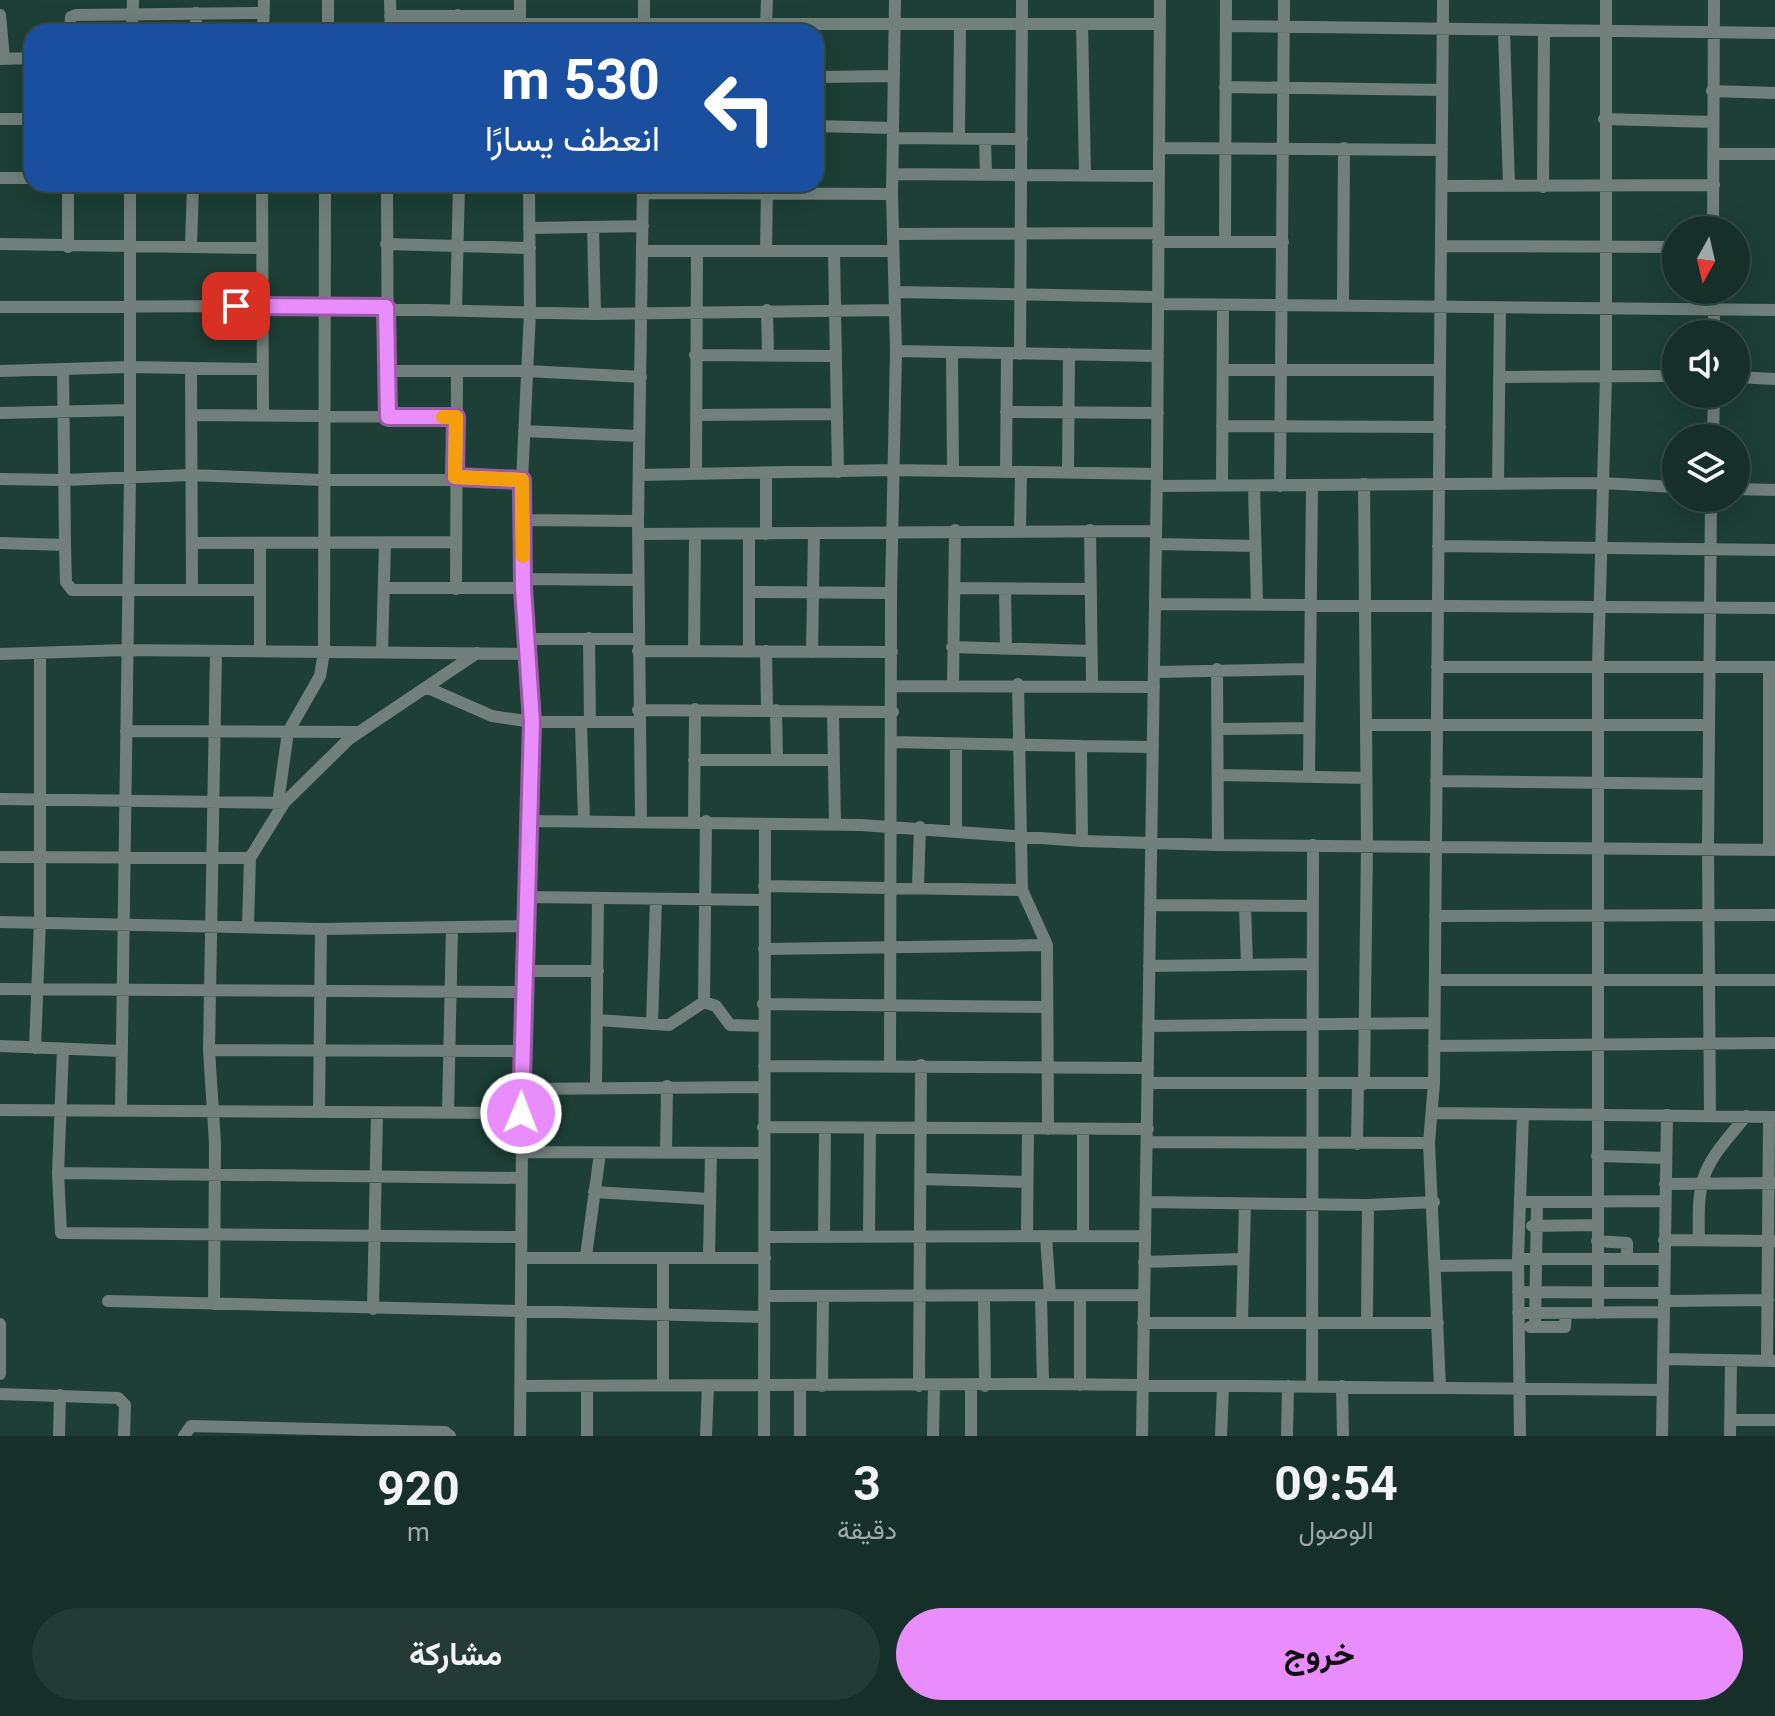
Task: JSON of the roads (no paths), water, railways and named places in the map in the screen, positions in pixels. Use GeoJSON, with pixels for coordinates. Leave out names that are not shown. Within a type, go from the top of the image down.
{"type":"FeatureCollection","features":[{"type":"Feature","properties":{"kind":"street"},"geometry":{"type":"LineString","coordinates":[[328,0],[328,24]]}},
{"type":"Feature","properties":{"kind":"street"},"geometry":{"type":"LineString","coordinates":[[390,0],[390,24]]}},
{"type":"Feature","properties":{"kind":"street"},"geometry":{"type":"LineString","coordinates":[[390,16],[458,15],[520,24],[520,0]]}},
{"type":"Feature","properties":{"kind":"street"},"geometry":{"type":"LineString","coordinates":[[644,0],[644,24]]}},
{"type":"Feature","properties":{"kind":"street"},"geometry":{"type":"LineString","coordinates":[[766,24],[767,0]]}},
{"type":"Feature","properties":{"kind":"street"},"geometry":{"type":"LineString","coordinates":[[890,1064],[891,593],[896,351],[892,194],[895,0]]}},
{"type":"Feature","properties":{"kind":"street"},"geometry":{"type":"LineString","coordinates":[[1006,472],[1006,412],[1021,294],[1022,0]]}},
{"type":"Feature","properties":{"kind":"street"},"geometry":{"type":"LineString","coordinates":[[1142,1436],[1158,413],[1160,0]]}},
{"type":"Feature","properties":{"kind":"street"},"geometry":{"type":"LineString","coordinates":[[1225,242],[1226,0]]}},
{"type":"Feature","properties":{"kind":"street"},"geometry":{"type":"LineString","coordinates":[[1280,486],[1284,0]]}},
{"type":"Feature","properties":{"kind":"street"},"geometry":{"type":"LineString","coordinates":[[1440,1387],[1429,1143],[1434,1083],[1443,0]]}},
{"type":"Feature","properties":{"kind":"street"},"geometry":{"type":"LineString","coordinates":[[1598,1313],[1598,666],[1606,376],[1606,0]]}},
{"type":"Feature","properties":{"kind":"street"},"geometry":{"type":"LineString","coordinates":[[1713,216],[1714,0]]}},
{"type":"Feature","properties":{"kind":"street"},"geometry":{"type":"LineString","coordinates":[[71,24],[71,17],[76,15],[133,7],[196,13],[264,6]]}},
{"type":"Feature","properties":{"kind":"street"},"geometry":{"type":"LineString","coordinates":[[196,13],[196,24]]}},
{"type":"Feature","properties":{"kind":"street"},"geometry":{"type":"LineString","coordinates":[[0,15],[2,59],[24,58]]}},
{"type":"Feature","properties":{"kind":"street"},"geometry":{"type":"LineString","coordinates":[[458,15],[459,24]]}},
{"type":"Feature","properties":{"kind":"street"},"geometry":{"type":"LineString","coordinates":[[1082,24],[1085,175]]}},
{"type":"Feature","properties":{"kind":"street"},"geometry":{"type":"LineString","coordinates":[[824,28],[1160,24]]}},
{"type":"Feature","properties":{"kind":"street"},"geometry":{"type":"LineString","coordinates":[[959,138],[960,25]]}},
{"type":"Feature","properties":{"kind":"street"},"geometry":{"type":"LineString","coordinates":[[1226,26],[1775,33]]}},
{"type":"Feature","properties":{"kind":"street"},"geometry":{"type":"LineString","coordinates":[[1504,31],[1509,186]]}},
{"type":"Feature","properties":{"kind":"street"},"geometry":{"type":"LineString","coordinates":[[1543,187],[1544,32]]}},
{"type":"Feature","properties":{"kind":"street"},"geometry":{"type":"LineString","coordinates":[[824,77],[894,76]]}},
{"type":"Feature","properties":{"kind":"street"},"geometry":{"type":"LineString","coordinates":[[1225,87],[1442,90]]}},
{"type":"Feature","properties":{"kind":"street"},"geometry":{"type":"LineString","coordinates":[[1712,91],[1775,93]]}},
{"type":"Feature","properties":{"kind":"street"},"geometry":{"type":"LineString","coordinates":[[0,119],[24,119]]}},
{"type":"Feature","properties":{"kind":"street"},"geometry":{"type":"LineString","coordinates":[[1604,119],[1713,122]]}},
{"type":"Feature","properties":{"kind":"street"},"geometry":{"type":"LineString","coordinates":[[824,127],[959,138],[1022,139]]}},
{"type":"Feature","properties":{"kind":"street"},"geometry":{"type":"LineString","coordinates":[[985,139],[986,175]]}},
{"type":"Feature","properties":{"kind":"street"},"geometry":{"type":"LineString","coordinates":[[1159,148],[1442,150]]}},
{"type":"Feature","properties":{"kind":"street"},"geometry":{"type":"LineString","coordinates":[[1343,304],[1344,148]]}},
{"type":"Feature","properties":{"kind":"street"},"geometry":{"type":"LineString","coordinates":[[1714,154],[1775,154]]}},
{"type":"Feature","properties":{"kind":"street"},"geometry":{"type":"LineString","coordinates":[[893,174],[1159,176]]}},
{"type":"Feature","properties":{"kind":"street"},"geometry":{"type":"LineString","coordinates":[[0,178],[24,178]]}},
{"type":"Feature","properties":{"kind":"street"},"geometry":{"type":"LineString","coordinates":[[1442,186],[1714,185]]}},
{"type":"Feature","properties":{"kind":"street"},"geometry":{"type":"LineString","coordinates":[[824,191],[892,194]]}},
{"type":"Feature","properties":{"kind":"street"},"geometry":{"type":"LineString","coordinates":[[68,192],[68,247]]}},
{"type":"Feature","properties":{"kind":"street"},"geometry":{"type":"LineString","coordinates":[[121,1111],[130,477],[130,192]]}},
{"type":"Feature","properties":{"kind":"street"},"geometry":{"type":"LineString","coordinates":[[191,246],[193,192]]}},
{"type":"Feature","properties":{"kind":"street"},"geometry":{"type":"LineString","coordinates":[[262,192],[263,414]]}},
{"type":"Feature","properties":{"kind":"street"},"geometry":{"type":"LineString","coordinates":[[281,803],[288,732],[320,676],[324,652],[325,192]]}},
{"type":"Feature","properties":{"kind":"street"},"geometry":{"type":"LineString","coordinates":[[387,192],[388,417]]}},
{"type":"Feature","properties":{"kind":"street"},"geometry":{"type":"LineString","coordinates":[[456,308],[459,192]]}},
{"type":"Feature","properties":{"kind":"street"},"geometry":{"type":"LineString","coordinates":[[520,1436],[523,971],[532,821],[532,722],[526,654],[522,520],[530,312],[529,192]]}},
{"type":"Feature","properties":{"kind":"street"},"geometry":{"type":"LineString","coordinates":[[641,822],[638,527],[643,192]]}},
{"type":"Feature","properties":{"kind":"street"},"geometry":{"type":"LineString","coordinates":[[766,251],[767,192]]}},
{"type":"Feature","properties":{"kind":"street"},"geometry":{"type":"LineString","coordinates":[[529,228],[643,226]]}},
{"type":"Feature","properties":{"kind":"street"},"geometry":{"type":"LineString","coordinates":[[593,227],[595,314]]}},
{"type":"Feature","properties":{"kind":"street"},"geometry":{"type":"LineString","coordinates":[[893,234],[1021,234],[1283,242]]}},
{"type":"Feature","properties":{"kind":"street"},"geometry":{"type":"LineString","coordinates":[[0,244],[262,248]]}},
{"type":"Feature","properties":{"kind":"street"},"geometry":{"type":"LineString","coordinates":[[386,244],[530,248]]}},
{"type":"Feature","properties":{"kind":"street"},"geometry":{"type":"LineString","coordinates":[[1441,246],[1662,247]]}},
{"type":"Feature","properties":{"kind":"street"},"geometry":{"type":"LineString","coordinates":[[644,251],[893,251]]}},
{"type":"Feature","properties":{"kind":"street"},"geometry":{"type":"LineString","coordinates":[[834,251],[838,472]]}},
{"type":"Feature","properties":{"kind":"street"},"geometry":{"type":"LineString","coordinates":[[696,473],[697,252]]}},
{"type":"Feature","properties":{"kind":"street"},"geometry":{"type":"LineString","coordinates":[[895,292],[1021,294],[1223,305],[1775,310]]}},
{"type":"Feature","properties":{"kind":"street"},"geometry":{"type":"LineString","coordinates":[[1714,304],[1714,320]]}},
{"type":"Feature","properties":{"kind":"street"},"geometry":{"type":"LineString","coordinates":[[1222,486],[1223,305]]}},
{"type":"Feature","properties":{"kind":"street"},"geometry":{"type":"LineString","coordinates":[[0,307],[386,307],[595,314],[835,308],[895,310]]}},
{"type":"Feature","properties":{"kind":"street"},"geometry":{"type":"LineString","coordinates":[[1498,484],[1500,309]]}},
{"type":"Feature","properties":{"kind":"street"},"geometry":{"type":"LineString","coordinates":[[767,310],[768,354]]}},
{"type":"Feature","properties":{"kind":"street"},"geometry":{"type":"LineString","coordinates":[[896,351],[1158,356]]}},
{"type":"Feature","properties":{"kind":"street"},"geometry":{"type":"LineString","coordinates":[[952,353],[953,471]]}},
{"type":"Feature","properties":{"kind":"street"},"geometry":{"type":"LineString","coordinates":[[1068,472],[1069,354]]}},
{"type":"Feature","properties":{"kind":"street"},"geometry":{"type":"LineString","coordinates":[[695,355],[836,356]]}},
{"type":"Feature","properties":{"kind":"street"},"geometry":{"type":"LineString","coordinates":[[0,371],[128,367],[262,369]]}},
{"type":"Feature","properties":{"kind":"street"},"geometry":{"type":"LineString","coordinates":[[191,368],[192,589]]}},
{"type":"Feature","properties":{"kind":"street"},"geometry":{"type":"LineString","coordinates":[[63,369],[65,545],[69,589],[260,590]]}},
{"type":"Feature","properties":{"kind":"street"},"geometry":{"type":"LineString","coordinates":[[1223,370],[1440,370]]}},
{"type":"Feature","properties":{"kind":"street"},"geometry":{"type":"LineString","coordinates":[[386,371],[527,371],[641,377]]}},
{"type":"Feature","properties":{"kind":"street"},"geometry":{"type":"LineString","coordinates":[[456,589],[457,371]]}},
{"type":"Feature","properties":{"kind":"street"},"geometry":{"type":"LineString","coordinates":[[1499,377],[1662,376]]}},
{"type":"Feature","properties":{"kind":"street"},"geometry":{"type":"LineString","coordinates":[[1750,378],[1775,379]]}},
{"type":"Feature","properties":{"kind":"street"},"geometry":{"type":"LineString","coordinates":[[0,413],[128,410]]}},
{"type":"Feature","properties":{"kind":"street"},"geometry":{"type":"LineString","coordinates":[[1006,412],[1158,413]]}},
{"type":"Feature","properties":{"kind":"street"},"geometry":{"type":"LineString","coordinates":[[696,415],[836,414]]}},
{"type":"Feature","properties":{"kind":"street"},"geometry":{"type":"LineString","coordinates":[[191,415],[456,417]]}},
{"type":"Feature","properties":{"kind":"street"},"geometry":{"type":"LineString","coordinates":[[1222,426],[1440,427]]}},
{"type":"Feature","properties":{"kind":"street"},"geometry":{"type":"LineString","coordinates":[[524,431],[639,436]]}},
{"type":"Feature","properties":{"kind":"street"},"geometry":{"type":"LineString","coordinates":[[639,475],[893,470],[1068,472],[1222,486],[1601,483],[1662,486]]}},
{"type":"Feature","properties":{"kind":"street"},"geometry":{"type":"LineString","coordinates":[[1020,529],[1021,472]]}},
{"type":"Feature","properties":{"kind":"street"},"geometry":{"type":"LineString","coordinates":[[766,473],[766,534]]}},
{"type":"Feature","properties":{"kind":"street"},"geometry":{"type":"LineString","coordinates":[[0,479],[190,475],[324,480],[455,477],[522,480]]}},
{"type":"Feature","properties":{"kind":"street"},"geometry":{"type":"LineString","coordinates":[[1357,1144],[1364,1023],[1367,845],[1364,484]]}},
{"type":"Feature","properties":{"kind":"street"},"geometry":{"type":"LineString","coordinates":[[1254,486],[1257,604]]}},
{"type":"Feature","properties":{"kind":"street"},"geometry":{"type":"LineString","coordinates":[[1309,776],[1312,486]]}},
{"type":"Feature","properties":{"kind":"street"},"geometry":{"type":"LineString","coordinates":[[1750,489],[1775,490]]}},
{"type":"Feature","properties":{"kind":"street"},"geometry":{"type":"LineString","coordinates":[[1710,1116],[1708,784],[1711,512]]}},
{"type":"Feature","properties":{"kind":"street"},"geometry":{"type":"LineString","coordinates":[[522,520],[695,534],[1090,530],[1255,546]]}},
{"type":"Feature","properties":{"kind":"street"},"geometry":{"type":"LineString","coordinates":[[953,684],[955,530]]}},
{"type":"Feature","properties":{"kind":"street"},"geometry":{"type":"LineString","coordinates":[[1090,530],[1092,684]]}},
{"type":"Feature","properties":{"kind":"street"},"geometry":{"type":"LineString","coordinates":[[812,652],[814,533]]}},
{"type":"Feature","properties":{"kind":"street"},"geometry":{"type":"LineString","coordinates":[[694,650],[695,534]]}},
{"type":"Feature","properties":{"kind":"street"},"geometry":{"type":"LineString","coordinates":[[749,534],[749,651]]}},
{"type":"Feature","properties":{"kind":"street"},"geometry":{"type":"LineString","coordinates":[[192,543],[455,542]]}},
{"type":"Feature","properties":{"kind":"street"},"geometry":{"type":"LineString","coordinates":[[0,543],[65,545]]}},
{"type":"Feature","properties":{"kind":"street"},"geometry":{"type":"LineString","coordinates":[[260,543],[260,651]]}},
{"type":"Feature","properties":{"kind":"street"},"geometry":{"type":"LineString","coordinates":[[382,652],[385,543]]}},
{"type":"Feature","properties":{"kind":"street"},"geometry":{"type":"LineString","coordinates":[[1438,546],[1775,550]]}},
{"type":"Feature","properties":{"kind":"street"},"geometry":{"type":"LineString","coordinates":[[385,588],[456,589],[638,580]]}},
{"type":"Feature","properties":{"kind":"street"},"geometry":{"type":"LineString","coordinates":[[955,588],[1090,589]]}},
{"type":"Feature","properties":{"kind":"street"},"geometry":{"type":"LineString","coordinates":[[1005,589],[1006,648]]}},
{"type":"Feature","properties":{"kind":"street"},"geometry":{"type":"LineString","coordinates":[[749,592],[891,593]]}},
{"type":"Feature","properties":{"kind":"street"},"geometry":{"type":"LineString","coordinates":[[1155,604],[1599,604],[1775,608]]}},
{"type":"Feature","properties":{"kind":"street"},"geometry":{"type":"LineString","coordinates":[[526,639],[589,638],[694,650],[892,652]]}},
{"type":"Feature","properties":{"kind":"street"},"geometry":{"type":"LineString","coordinates":[[584,821],[589,638]]}},
{"type":"Feature","properties":{"kind":"street"},"geometry":{"type":"LineString","coordinates":[[952,647],[1091,651]]}},
{"type":"Feature","properties":{"kind":"street"},"geometry":{"type":"LineString","coordinates":[[0,654],[126,650],[526,654]]}},
{"type":"Feature","properties":{"kind":"street"},"geometry":{"type":"LineString","coordinates":[[766,651],[777,760]]}},
{"type":"Feature","properties":{"kind":"street"},"geometry":{"type":"LineString","coordinates":[[214,1304],[213,1111],[209,1050],[216,652]]}},
{"type":"Feature","properties":{"kind":"street"},"geometry":{"type":"LineString","coordinates":[[35,1048],[40,920],[40,653]]}},
{"type":"Feature","properties":{"kind":"street"},"geometry":{"type":"LineString","coordinates":[[248,926],[250,858],[281,803],[358,732],[477,653]]}},
{"type":"Feature","properties":{"kind":"street"},"geometry":{"type":"LineString","coordinates":[[532,821],[835,824],[920,827],[1082,841],[1218,845],[1772,850],[1772,667],[1437,667]]}},
{"type":"Feature","properties":{"kind":"street"},"geometry":{"type":"LineString","coordinates":[[1217,669],[1218,845]]}},
{"type":"Feature","properties":{"kind":"street"},"geometry":{"type":"LineString","coordinates":[[1154,672],[1310,669]]}},
{"type":"Feature","properties":{"kind":"street"},"geometry":{"type":"LineString","coordinates":[[1018,684],[1022,890],[1047,945],[1048,1129]]}},
{"type":"Feature","properties":{"kind":"street"},"geometry":{"type":"LineString","coordinates":[[893,686],[1092,684],[1154,687]]}},
{"type":"Feature","properties":{"kind":"street"},"geometry":{"type":"LineString","coordinates":[[428,688],[487,715],[532,722],[586,722],[695,709],[893,712]]}},
{"type":"Feature","properties":{"kind":"street"},"geometry":{"type":"LineString","coordinates":[[695,709],[694,760],[704,901],[704,1002]]}},
{"type":"Feature","properties":{"kind":"street"},"geometry":{"type":"LineString","coordinates":[[833,712],[835,824]]}},
{"type":"Feature","properties":{"kind":"street"},"geometry":{"type":"LineString","coordinates":[[1366,725],[1709,725]]}},
{"type":"Feature","properties":{"kind":"street"},"geometry":{"type":"LineString","coordinates":[[1219,729],[1309,728]]}},
{"type":"Feature","properties":{"kind":"street"},"geometry":{"type":"LineString","coordinates":[[126,731],[358,732]]}},
{"type":"Feature","properties":{"kind":"street"},"geometry":{"type":"LineString","coordinates":[[892,742],[1153,747]]}},
{"type":"Feature","properties":{"kind":"street"},"geometry":{"type":"LineString","coordinates":[[956,744],[956,831]]}},
{"type":"Feature","properties":{"kind":"street"},"geometry":{"type":"LineString","coordinates":[[1081,746],[1082,841]]}},
{"type":"Feature","properties":{"kind":"street"},"geometry":{"type":"LineString","coordinates":[[694,760],[833,760]]}},
{"type":"Feature","properties":{"kind":"street"},"geometry":{"type":"LineString","coordinates":[[1219,775],[1366,778]]}},
{"type":"Feature","properties":{"kind":"street"},"geometry":{"type":"LineString","coordinates":[[1436,781],[1708,784]]}},
{"type":"Feature","properties":{"kind":"street"},"geometry":{"type":"LineString","coordinates":[[0,799],[281,803]]}},
{"type":"Feature","properties":{"kind":"street"},"geometry":{"type":"LineString","coordinates":[[764,1436],[765,824]]}},
{"type":"Feature","properties":{"kind":"street"},"geometry":{"type":"LineString","coordinates":[[918,886],[920,827]]}},
{"type":"Feature","properties":{"kind":"street"},"geometry":{"type":"LineString","coordinates":[[1312,1386],[1313,845]]}},
{"type":"Feature","properties":{"kind":"street"},"geometry":{"type":"LineString","coordinates":[[0,857],[250,858]]}},
{"type":"Feature","properties":{"kind":"street"},"geometry":{"type":"LineString","coordinates":[[764,886],[1022,890]]}},
{"type":"Feature","properties":{"kind":"street"},"geometry":{"type":"LineString","coordinates":[[527,897],[765,900]]}},
{"type":"Feature","properties":{"kind":"street"},"geometry":{"type":"LineString","coordinates":[[596,1087],[598,899]]}},
{"type":"Feature","properties":{"kind":"street"},"geometry":{"type":"LineString","coordinates":[[652,1024],[656,899]]}},
{"type":"Feature","properties":{"kind":"street"},"geometry":{"type":"LineString","coordinates":[[1150,905],[1313,906]]}},
{"type":"Feature","properties":{"kind":"street"},"geometry":{"type":"LineString","coordinates":[[1245,907],[1247,964]]}},
{"type":"Feature","properties":{"kind":"street"},"geometry":{"type":"LineString","coordinates":[[1435,916],[1775,915]]}},
{"type":"Feature","properties":{"kind":"street"},"geometry":{"type":"LineString","coordinates":[[0,922],[40,920],[321,929],[525,926]]}},
{"type":"Feature","properties":{"kind":"street"},"geometry":{"type":"LineString","coordinates":[[448,1112],[452,927]]}},
{"type":"Feature","properties":{"kind":"street"},"geometry":{"type":"LineString","coordinates":[[319,1111],[321,929]]}},
{"type":"Feature","properties":{"kind":"street"},"geometry":{"type":"LineString","coordinates":[[764,949],[1047,945]]}},
{"type":"Feature","properties":{"kind":"street"},"geometry":{"type":"LineString","coordinates":[[1149,966],[1313,964]]}},
{"type":"Feature","properties":{"kind":"street"},"geometry":{"type":"LineString","coordinates":[[523,971],[598,971]]}},
{"type":"Feature","properties":{"kind":"street"},"geometry":{"type":"LineString","coordinates":[[1435,980],[1775,980]]}},
{"type":"Feature","properties":{"kind":"street"},"geometry":{"type":"LineString","coordinates":[[0,989],[523,992]]}},
{"type":"Feature","properties":{"kind":"street"},"geometry":{"type":"LineString","coordinates":[[598,1020],[672,1024],[692,1006],[704,1002],[716,1006],[730,1025],[763,1026]]}},
{"type":"Feature","properties":{"kind":"street"},"geometry":{"type":"LineString","coordinates":[[763,1004],[1045,1007]]}},
{"type":"Feature","properties":{"kind":"street"},"geometry":{"type":"LineString","coordinates":[[1148,1026],[1434,1023]]}},
{"type":"Feature","properties":{"kind":"street"},"geometry":{"type":"LineString","coordinates":[[1434,1046],[1775,1043]]}},
{"type":"Feature","properties":{"kind":"street"},"geometry":{"type":"LineString","coordinates":[[0,1046],[122,1051]]}},
{"type":"Feature","properties":{"kind":"street"},"geometry":{"type":"LineString","coordinates":[[63,1049],[58,1173],[61,1233],[214,1237],[521,1237]]}},
{"type":"Feature","properties":{"kind":"street"},"geometry":{"type":"LineString","coordinates":[[209,1050],[522,1051]]}},
{"type":"Feature","properties":{"kind":"street"},"geometry":{"type":"LineString","coordinates":[[764,1066],[890,1064],[1148,1068]]}},
{"type":"Feature","properties":{"kind":"street"},"geometry":{"type":"LineString","coordinates":[[919,1386],[921,1065]]}},
{"type":"Feature","properties":{"kind":"street"},"geometry":{"type":"LineString","coordinates":[[1148,1083],[1434,1083]]}},
{"type":"Feature","properties":{"kind":"street"},"geometry":{"type":"LineString","coordinates":[[666,1153],[667,1086]]}},
{"type":"Feature","properties":{"kind":"street"},"geometry":{"type":"LineString","coordinates":[[522,1089],[763,1087]]}},
{"type":"Feature","properties":{"kind":"street"},"geometry":{"type":"LineString","coordinates":[[0,1110],[521,1113]]}},
{"type":"Feature","properties":{"kind":"street"},"geometry":{"type":"LineString","coordinates":[[373,1309],[377,1112]]}},
{"type":"Feature","properties":{"kind":"street"},"geometry":{"type":"LineString","coordinates":[[1432,1113],[1772,1117],[1768,1300],[1771,1361],[1663,1359]]}},
{"type":"Feature","properties":{"kind":"street"},"geometry":{"type":"LineString","coordinates":[[1520,1436],[1518,1262],[1523,1114]]}},
{"type":"Feature","properties":{"kind":"street"},"geometry":{"type":"LineString","coordinates":[[1662,1436],[1667,1115]]}},
{"type":"Feature","properties":{"kind":"street"},"geometry":{"type":"LineString","coordinates":[[1699,1240],[1699,1184],[1746,1116]]}},
{"type":"Feature","properties":{"kind":"street"},"geometry":{"type":"LineString","coordinates":[[763,1127],[1083,1129],[1312,1144],[1429,1143]]}},
{"type":"Feature","properties":{"kind":"street"},"geometry":{"type":"LineString","coordinates":[[824,1237],[825,1128]]}},
{"type":"Feature","properties":{"kind":"street"},"geometry":{"type":"LineString","coordinates":[[869,1236],[870,1128]]}},
{"type":"Feature","properties":{"kind":"street"},"geometry":{"type":"LineString","coordinates":[[1027,1236],[1028,1129]]}},
{"type":"Feature","properties":{"kind":"street"},"geometry":{"type":"LineString","coordinates":[[1083,1129],[1083,1235]]}},
{"type":"Feature","properties":{"kind":"street"},"geometry":{"type":"LineString","coordinates":[[521,1152],[763,1153]]}},
{"type":"Feature","properties":{"kind":"street"},"geometry":{"type":"LineString","coordinates":[[586,1256],[600,1153]]}},
{"type":"Feature","properties":{"kind":"street"},"geometry":{"type":"LineString","coordinates":[[709,1257],[711,1153]]}},
{"type":"Feature","properties":{"kind":"street"},"geometry":{"type":"LineString","coordinates":[[1597,1156],[1666,1158]]}},
{"type":"Feature","properties":{"kind":"street"},"geometry":{"type":"LineString","coordinates":[[58,1173],[214,1176],[376,1174],[520,1178]]}},
{"type":"Feature","properties":{"kind":"street"},"geometry":{"type":"LineString","coordinates":[[922,1179],[1027,1182]]}},
{"type":"Feature","properties":{"kind":"street"},"geometry":{"type":"LineString","coordinates":[[1665,1184],[1772,1183]]}},
{"type":"Feature","properties":{"kind":"street"},"geometry":{"type":"LineString","coordinates":[[594,1192],[710,1199]]}},
{"type":"Feature","properties":{"kind":"street"},"geometry":{"type":"LineString","coordinates":[[1520,1202],[1665,1201]]}},
{"type":"Feature","properties":{"kind":"street"},"geometry":{"type":"LineString","coordinates":[[1147,1202],[1312,1205],[1434,1202]]}},
{"type":"Feature","properties":{"kind":"street"},"geometry":{"type":"LineString","coordinates":[[1569,1202],[1569,1225]]}},
{"type":"Feature","properties":{"kind":"street"},"geometry":{"type":"LineString","coordinates":[[1535,1320],[1537,1203]]}},
{"type":"Feature","properties":{"kind":"street"},"geometry":{"type":"LineString","coordinates":[[1242,1321],[1245,1204]]}},
{"type":"Feature","properties":{"kind":"street"},"geometry":{"type":"LineString","coordinates":[[1367,1321],[1368,1205]]}},
{"type":"Feature","properties":{"kind":"street"},"geometry":{"type":"LineString","coordinates":[[1519,1226],[1597,1225]]}},
{"type":"Feature","properties":{"kind":"street"},"geometry":{"type":"LineString","coordinates":[[1043,1384],[1046,1236]]}},
{"type":"Feature","properties":{"kind":"street"},"geometry":{"type":"LineString","coordinates":[[765,1237],[1145,1236]]}},
{"type":"Feature","properties":{"kind":"street"},"geometry":{"type":"LineString","coordinates":[[1664,1240],[1771,1241]]}},
{"type":"Feature","properties":{"kind":"street"},"geometry":{"type":"LineString","coordinates":[[1597,1241],[1627,1243],[1627,1258]]}},
{"type":"Feature","properties":{"kind":"street"},"geometry":{"type":"LineString","coordinates":[[1435,1266],[1598,1257],[1664,1259]]}},
{"type":"Feature","properties":{"kind":"street"},"geometry":{"type":"LineString","coordinates":[[522,1258],[765,1258]]}},
{"type":"Feature","properties":{"kind":"street"},"geometry":{"type":"LineString","coordinates":[[663,1258],[663,1385]]}},
{"type":"Feature","properties":{"kind":"street"},"geometry":{"type":"LineString","coordinates":[[1144,1262],[1242,1259]]}},
{"type":"Feature","properties":{"kind":"street"},"geometry":{"type":"LineString","coordinates":[[1518,1292],[1597,1291],[1664,1302]]}},
{"type":"Feature","properties":{"kind":"street"},"geometry":{"type":"LineString","coordinates":[[765,1296],[1143,1295]]}},
{"type":"Feature","properties":{"kind":"street"},"geometry":{"type":"LineString","coordinates":[[822,1386],[823,1296]]}},
{"type":"Feature","properties":{"kind":"street"},"geometry":{"type":"LineString","coordinates":[[1080,1296],[1080,1385]]}},
{"type":"Feature","properties":{"kind":"street"},"geometry":{"type":"LineString","coordinates":[[971,1436],[984,1297]]}},
{"type":"Feature","properties":{"kind":"street"},"geometry":{"type":"LineString","coordinates":[[1520,1327],[1566,1313],[1598,1313],[1664,1302],[1768,1300]]}},
{"type":"Feature","properties":{"kind":"street"},"geometry":{"type":"LineString","coordinates":[[108,1301],[663,1317],[764,1317]]}},
{"type":"Feature","properties":{"kind":"street"},"geometry":{"type":"LineString","coordinates":[[1518,1313],[1535,1320]]}},
{"type":"Feature","properties":{"kind":"street"},"geometry":{"type":"LineString","coordinates":[[1143,1323],[1438,1323]]}},
{"type":"Feature","properties":{"kind":"street"},"geometry":{"type":"LineString","coordinates":[[0,1324],[0,1374]]}},
{"type":"Feature","properties":{"kind":"street"},"geometry":{"type":"LineString","coordinates":[[1730,1436],[1731,1360]]}},
{"type":"Feature","properties":{"kind":"street"},"geometry":{"type":"LineString","coordinates":[[522,1386],[1043,1384],[1663,1390]]}},
{"type":"Feature","properties":{"kind":"street"},"geometry":{"type":"LineString","coordinates":[[587,1386],[587,1436]]}},
{"type":"Feature","properties":{"kind":"street"},"geometry":{"type":"LineString","coordinates":[[706,1436],[708,1386]]}},
{"type":"Feature","properties":{"kind":"street"},"geometry":{"type":"LineString","coordinates":[[800,1386],[800,1436]]}},
{"type":"Feature","properties":{"kind":"street"},"geometry":{"type":"LineString","coordinates":[[933,1436],[934,1386]]}},
{"type":"Feature","properties":{"kind":"street"},"geometry":{"type":"LineString","coordinates":[[1287,1436],[1288,1386]]}},
{"type":"Feature","properties":{"kind":"street"},"geometry":{"type":"LineString","coordinates":[[1342,1386],[1343,1436]]}},
{"type":"Feature","properties":{"kind":"street"},"geometry":{"type":"LineString","coordinates":[[1221,1436],[1223,1387]]}},
{"type":"Feature","properties":{"kind":"street"},"geometry":{"type":"LineString","coordinates":[[0,1394],[123,1400],[124,1436]]}},
{"type":"Feature","properties":{"kind":"street"},"geometry":{"type":"LineString","coordinates":[[59,1436],[60,1395]]}},
{"type":"Feature","properties":{"kind":"street"},"geometry":{"type":"LineString","coordinates":[[1731,1420],[1775,1420]]}},
{"type":"Feature","properties":{"kind":"street"},"geometry":{"type":"LineString","coordinates":[[184,1436],[191,1426],[316,1433],[445,1432],[450,1436]]}}]}
